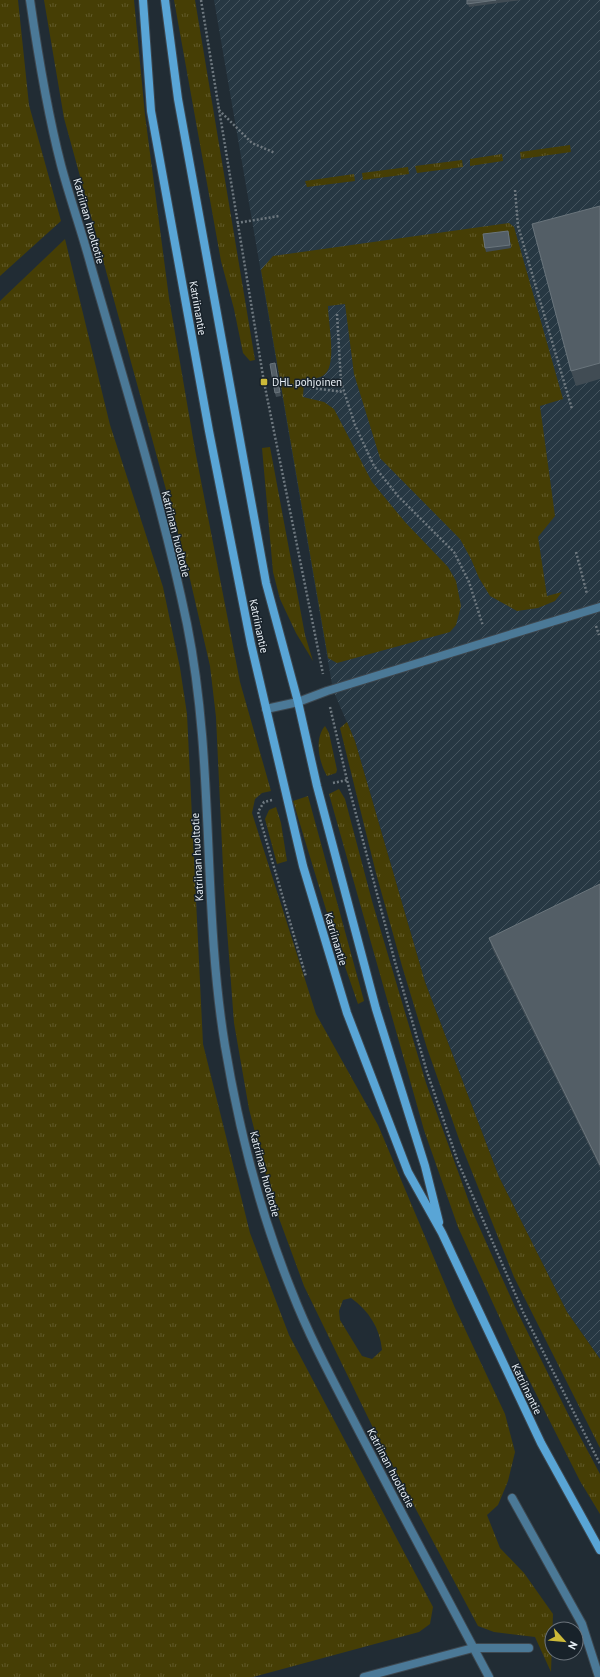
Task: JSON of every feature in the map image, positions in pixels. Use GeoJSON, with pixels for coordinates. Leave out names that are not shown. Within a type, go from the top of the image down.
{"type":"FeatureCollection","features":[{"type":"Feature","properties":{"kind":"main road","name":"Katriinantie"},"geometry":{"type":"LineString","coordinates":[[143,0],[151,111],[209,431],[251,644],[303,866],[347,1013],[408,1172],[442,1233],[540,1443],[600,1550]]}},
{"type":"Feature","properties":{"kind":"main road","name":"Katriinantie"},"geometry":{"type":"LineString","coordinates":[[165,0],[178,99],[266,583],[298,702],[317,786],[376,1009],[425,1166],[442,1233]]}},
{"type":"Feature","properties":{"kind":"lane","name":"Katriinan huoltotie"},"geometry":{"type":"LineString","coordinates":[[30,0],[49,113],[62,166],[129,398],[169,549],[187,625],[200,702],[212,926],[219,1000],[231,1082],[249,1163],[269,1230],[288,1281],[319,1352],[489,1677]]}},
{"type":"Feature","properties":{"kind":"lane"},"geometry":{"type":"LineString","coordinates":[[266,709],[298,702],[327,691],[600,607]]}},
{"type":"Feature","properties":{"kind":"lane"},"geometry":{"type":"LineString","coordinates":[[512,1498],[582,1624],[598,1677]]}},
{"type":"Feature","properties":{"kind":"lane"},"geometry":{"type":"LineString","coordinates":[[364,1677],[473,1648],[529,1648]]}},
{"type":"Feature","properties":{"kind":"path"},"geometry":{"type":"LineString","coordinates":[[201,0],[264,382],[327,691],[347,780],[395,962],[427,1072],[458,1162],[523,1312],[600,1464]]}},
{"type":"Feature","properties":{"kind":"path"},"geometry":{"type":"LineString","coordinates":[[219,109],[252,142],[275,153]]}},
{"type":"Feature","properties":{"kind":"path"},"geometry":{"type":"LineString","coordinates":[[515,190],[518,226],[572,409]]}},
{"type":"Feature","properties":{"kind":"path"},"geometry":{"type":"LineString","coordinates":[[237,223],[279,216]]}},
{"type":"Feature","properties":{"kind":"path"},"geometry":{"type":"LineString","coordinates":[[338,314],[341,382],[355,426],[374,466],[398,496],[454,552],[469,582],[489,641]]}},
{"type":"Feature","properties":{"kind":"path"},"geometry":{"type":"LineString","coordinates":[[312,388],[344,392]]}},
{"type":"Feature","properties":{"kind":"shaded area"},"geometry":{"type":"Polygon","coordinates":[[[214,0],[600,0],[600,1359],[567,1312],[499,1177],[425,982],[355,741],[333,690],[214,0]]]}},
{"type":"Feature","properties":{"kind":"green space"},"geometry":{"type":"Polygon","coordinates":[[[0,0],[18,0],[29,105],[61,221],[0,276],[0,0]]]}},
{"type":"Feature","properties":{"kind":"green space"},"geometry":{"type":"Polygon","coordinates":[[[44,0],[134,0],[145,115],[169,298],[195,450],[240,682],[271,791],[262,793],[255,799],[252,813],[316,1014],[378,1125],[455,1308],[505,1414],[515,1452],[508,1481],[498,1505],[487,1515],[500,1548],[524,1573],[553,1614],[553,1621],[544,1621],[544,1657],[535,1637],[494,1632],[478,1626],[378,1438],[304,1286],[273,1202],[249,1109],[234,1023],[224,889],[216,717],[210,666],[187,566],[64,118],[44,0]],[[351,1298],[343,1300],[339,1311],[340,1320],[362,1356],[372,1359],[382,1350],[381,1342],[376,1327],[363,1309],[351,1298]]]}},
{"type":"Feature","properties":{"kind":"green space"},"geometry":{"type":"Polygon","coordinates":[[[174,0],[195,0],[255,360],[250,361],[243,353],[234,309],[221,261],[174,0]]]}},
{"type":"Feature","properties":{"kind":"green space"},"geometry":{"type":"Polygon","coordinates":[[[570,145],[571,152],[521,159],[520,152],[570,145]]]}},
{"type":"Feature","properties":{"kind":"green space"},"geometry":{"type":"Polygon","coordinates":[[[502,154],[503,161],[470,166],[470,159],[502,154]]]}},
{"type":"Feature","properties":{"kind":"green space"},"geometry":{"type":"Polygon","coordinates":[[[462,160],[463,167],[417,173],[415,166],[462,160]]]}},
{"type":"Feature","properties":{"kind":"green space"},"geometry":{"type":"Polygon","coordinates":[[[408,167],[409,174],[363,180],[362,173],[408,167]]]}},
{"type":"Feature","properties":{"kind":"green space"},"geometry":{"type":"Polygon","coordinates":[[[354,174],[355,181],[307,187],[305,181],[354,174]]]}},
{"type":"Feature","properties":{"kind":"green space"},"geometry":{"type":"Polygon","coordinates":[[[509,223],[514,227],[563,399],[540,406],[555,516],[538,537],[547,596],[562,592],[555,601],[538,608],[517,611],[490,596],[479,578],[460,539],[380,458],[354,374],[345,304],[328,306],[331,342],[331,361],[329,369],[320,377],[304,380],[303,397],[324,402],[334,409],[372,482],[405,522],[448,567],[456,581],[461,606],[456,625],[450,632],[337,663],[328,658],[261,270],[273,256],[509,223]]]}},
{"type":"Feature","properties":{"kind":"green space"},"geometry":{"type":"Polygon","coordinates":[[[65,239],[110,425],[163,587],[180,668],[187,714],[203,1044],[250,1233],[289,1335],[433,1607],[430,1624],[419,1632],[253,1677],[0,1677],[0,301],[65,239]]]}},
{"type":"Feature","properties":{"kind":"green space"},"geometry":{"type":"Polygon","coordinates":[[[270,447],[305,635],[313,661],[296,633],[280,599],[273,572],[262,448],[270,447]]]}},
{"type":"Feature","properties":{"kind":"green space"},"geometry":{"type":"Polygon","coordinates":[[[347,722],[355,741],[425,982],[499,1177],[567,1312],[600,1359],[600,1448],[514,1277],[460,1142],[427,1048],[376,873],[340,728],[347,722]]]}},
{"type":"Feature","properties":{"kind":"green space"},"geometry":{"type":"Polygon","coordinates":[[[325,726],[329,733],[337,770],[336,773],[327,776],[319,751],[320,737],[325,726]]]}},
{"type":"Feature","properties":{"kind":"green space"},"geometry":{"type":"Polygon","coordinates":[[[339,789],[345,799],[372,901],[426,1083],[473,1213],[515,1307],[569,1416],[600,1474],[600,1514],[580,1481],[518,1358],[458,1227],[424,1130],[329,794],[339,789]]]}},
{"type":"Feature","properties":{"kind":"green space"},"geometry":{"type":"Polygon","coordinates":[[[308,796],[364,1001],[358,1004],[331,926],[293,801],[308,796]]]}},
{"type":"Feature","properties":{"kind":"green space"},"geometry":{"type":"Polygon","coordinates":[[[276,807],[281,823],[287,861],[277,864],[265,819],[269,810],[276,807]]]}},
{"type":"Feature","properties":{"kind":"green space"},"geometry":{"type":"Polygon","coordinates":[[[546,1661],[551,1661],[551,1672],[546,1661]]]}},
{"type":"Feature","properties":{"kind":"building"},"geometry":{"type":"Polygon","coordinates":[[[467,0],[496,0],[467,4],[467,0]]]}},
{"type":"Feature","properties":{"kind":"building"},"geometry":{"type":"Polygon","coordinates":[[[600,206],[600,363],[571,371],[532,224],[600,206]]]}},
{"type":"Feature","properties":{"kind":"building"},"geometry":{"type":"Polygon","coordinates":[[[508,231],[510,245],[485,248],[483,234],[508,231]]]}},
{"type":"Feature","properties":{"kind":"building"},"geometry":{"type":"Polygon","coordinates":[[[275,363],[280,392],[275,393],[270,364],[275,363]]]}},
{"type":"Feature","properties":{"kind":"building"},"geometry":{"type":"Polygon","coordinates":[[[600,884],[600,1165],[489,938],[600,884]]]}},
{"type":"Feature","properties":{"kind":"place","name":"DHL pohjoinen"},"geometry":{"type":"Point","coordinates":[264,382]}}]}
